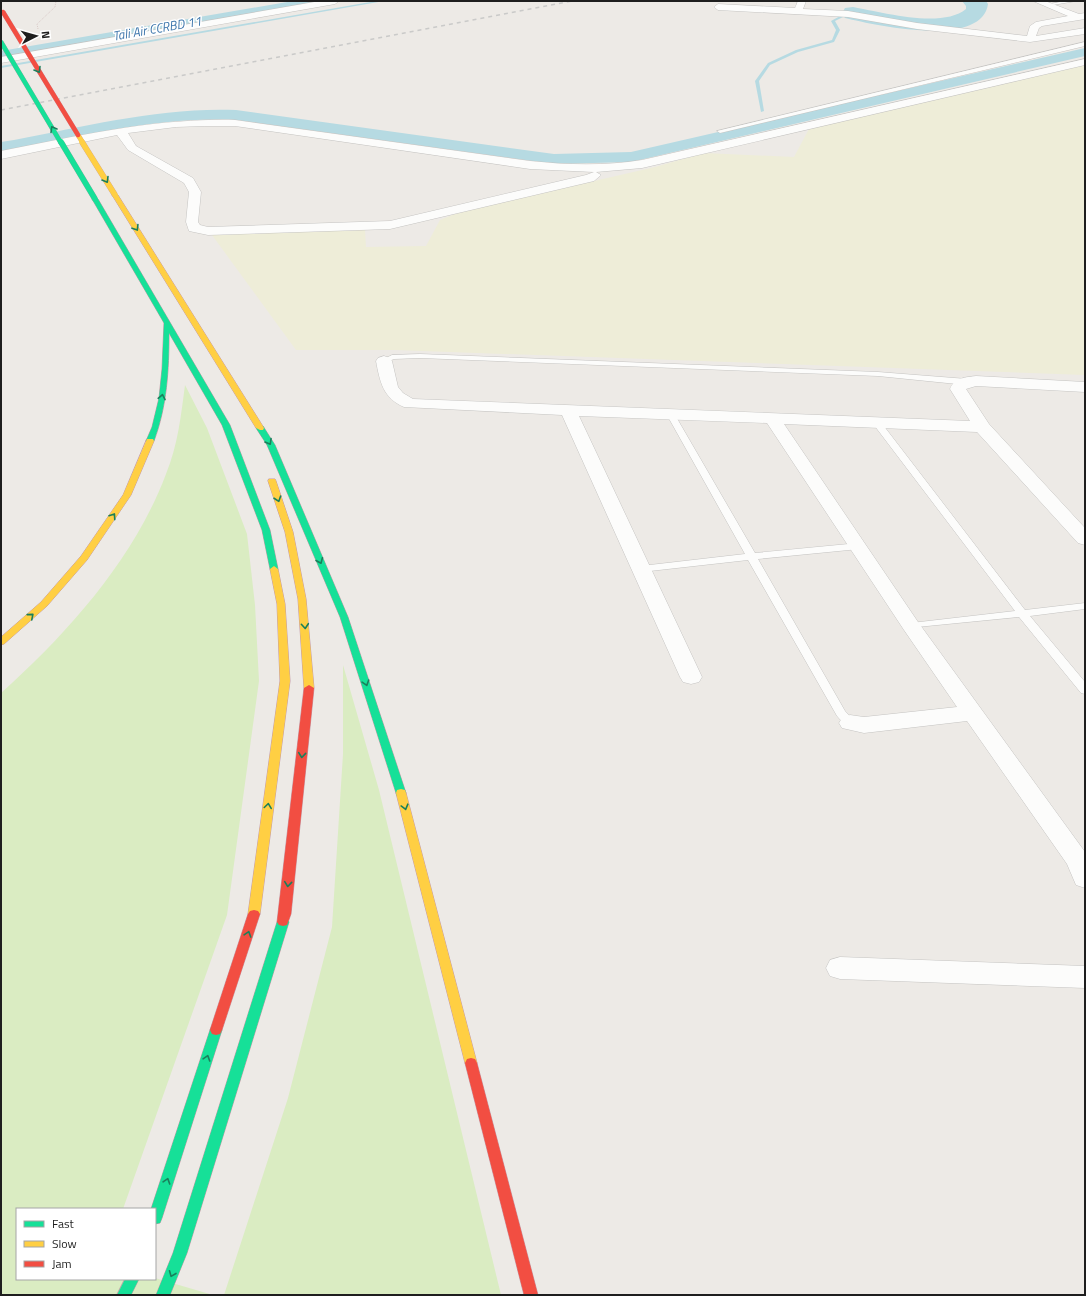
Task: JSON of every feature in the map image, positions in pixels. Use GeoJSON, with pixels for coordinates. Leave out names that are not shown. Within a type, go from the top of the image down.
{"type":"FeatureCollection","features":[{"type":"Feature","properties":{"kind":"highway"},"geometry":{"type":"LineString","coordinates":[[2,9],[115,195],[271,445],[344,617],[399,786],[531,1295]]}},
{"type":"Feature","properties":{"kind":"highway"},"geometry":{"type":"LineString","coordinates":[[1,42],[95,199],[166,324],[226,425],[266,530],[280,604],[285,681],[253,918],[156,1215]]}},
{"type":"Feature","properties":{"kind":"highway"},"geometry":{"type":"LineString","coordinates":[[1,642],[44,604],[84,558],[127,495],[157,425],[166,377],[166,324]]}},
{"type":"Feature","properties":{"kind":"highway"},"geometry":{"type":"LineString","coordinates":[[197,325],[251,420],[259,442]]}},
{"type":"Feature","properties":{"kind":"highway"},"geometry":{"type":"LineString","coordinates":[[163,1295],[180,1253],[285,914],[310,682],[302,599],[289,532],[269,472]]}},
{"type":"Feature","properties":{"kind":"highway"},"geometry":{"type":"LineString","coordinates":[[124,1295],[132,1280]]}},
{"type":"Feature","properties":{"kind":"street"},"geometry":{"type":"LineString","coordinates":[[1,60],[336,1]]}},
{"type":"Feature","properties":{"kind":"street"},"geometry":{"type":"LineString","coordinates":[[798,11],[802,1]]}},
{"type":"Feature","properties":{"kind":"street"},"geometry":{"type":"LineString","coordinates":[[1037,1],[1081,16]]}},
{"type":"Feature","properties":{"kind":"street"},"geometry":{"type":"LineString","coordinates":[[718,8],[849,11],[897,23],[1030,39],[1046,38],[1085,31]]}},
{"type":"Feature","properties":{"kind":"street"},"geometry":{"type":"LineString","coordinates":[[1030,39],[1036,26],[1039,24],[1081,16]]}},
{"type":"Feature","properties":{"kind":"street"},"geometry":{"type":"LineString","coordinates":[[1,155],[121,132],[181,123],[228,123],[530,165],[606,169],[642,164],[1085,62]]}},
{"type":"Feature","properties":{"kind":"street"},"geometry":{"type":"LineString","coordinates":[[121,132],[132,148],[189,181],[194,192],[192,222],[194,228],[208,231],[390,225],[590,178],[606,169]]}},
{"type":"Feature","properties":{"kind":"street"},"geometry":{"type":"LineString","coordinates":[[384,361],[391,392],[401,400],[410,404],[982,427]]}},
{"type":"Feature","properties":{"kind":"street"},"geometry":{"type":"LineString","coordinates":[[1085,387],[976,381],[967,382],[959,386],[959,394],[982,427],[1085,539]]}},
{"type":"Feature","properties":{"kind":"street"},"geometry":{"type":"LineString","coordinates":[[568,411],[691,677]]}},
{"type":"Feature","properties":{"kind":"street"},"geometry":{"type":"LineString","coordinates":[[772,419],[859,546],[911,626],[1083,866]]}},
{"type":"Feature","properties":{"kind":"street"},"geometry":{"type":"LineString","coordinates":[[850,723],[864,725],[972,713]]}},
{"type":"Feature","properties":{"kind":"street"},"geometry":{"type":"LineString","coordinates":[[840,968],[1085,977]]}},
{"type":"Feature","properties":{"kind":"lane"},"geometry":{"type":"LineString","coordinates":[[1047,5],[1074,1]]}},
{"type":"Feature","properties":{"kind":"lane"},"geometry":{"type":"LineString","coordinates":[[720,131],[1085,44]]}},
{"type":"Feature","properties":{"kind":"lane"},"geometry":{"type":"LineString","coordinates":[[384,361],[392,357],[420,356],[878,374],[967,382]]}},
{"type":"Feature","properties":{"kind":"lane"},"geometry":{"type":"LineString","coordinates":[[671,415],[842,713],[850,723]]}},
{"type":"Feature","properties":{"kind":"lane"},"geometry":{"type":"LineString","coordinates":[[877,423],[1022,612],[1085,690]]}},
{"type":"Feature","properties":{"kind":"lane"},"geometry":{"type":"LineString","coordinates":[[641,569],[859,546]]}},
{"type":"Feature","properties":{"kind":"lane"},"geometry":{"type":"LineString","coordinates":[[911,626],[1022,612],[1085,606]]}},
{"type":"Feature","properties":{"kind":"path"},"geometry":{"type":"LineString","coordinates":[[40,32],[37,24],[55,7],[56,1]]}},
{"type":"Feature","properties":{"kind":"green space"},"geometry":{"type":"Polygon","coordinates":[[[1085,63],[1085,375],[395,350],[296,350],[212,235],[295,231],[365,230],[366,247],[426,246],[440,220],[467,209],[655,167],[704,153],[794,157],[810,127],[1085,63]]]}},
{"type":"Feature","properties":{"kind":"green space"},"geometry":{"type":"Polygon","coordinates":[[[185,385],[207,428],[247,534],[255,605],[259,681],[227,915],[123,1208],[16,1208],[16,1280],[156,1280],[156,1278],[213,1295],[1,1295],[1,693],[51,645],[74,620],[97,593],[117,565],[136,536],[152,505],[170,463],[178,430],[185,385]]]}},
{"type":"Feature","properties":{"kind":"green space"},"geometry":{"type":"Polygon","coordinates":[[[343,665],[379,790],[501,1295],[224,1295],[288,1098],[332,927],[343,754],[343,665]]]}},
{"type":"Feature","properties":{"kind":"waterway","name":"Tali Air CCRBD 11"},"geometry":{"type":"LineString","coordinates":[[1,55],[314,1]]}},
{"type":"Feature","properties":{"kind":"waterway"},"geometry":{"type":"LineString","coordinates":[[1,67],[382,1]]}},
{"type":"Feature","properties":{"kind":"waterway"},"geometry":{"type":"LineString","coordinates":[[853,13],[923,24],[950,23],[961,21],[976,11],[977,4],[973,1]]}},
{"type":"Feature","properties":{"kind":"waterway"},"geometry":{"type":"LineString","coordinates":[[762,111],[757,81],[769,64],[797,51],[833,41],[838,30],[833,21],[843,16]]}},
{"type":"Feature","properties":{"kind":"waterway"},"geometry":{"type":"LineString","coordinates":[[1,147],[155,119],[187,115],[220,114],[554,159],[631,157],[1085,52]]}},
{"type":"Feature","properties":{"kind":"railway"},"geometry":{"type":"LineString","coordinates":[[1,110],[572,1]]}},
{"type":"Feature","properties":{"kind":"traffic: fast"},"geometry":{"type":"LineString","coordinates":[[1,42],[95,199]]}},
{"type":"Feature","properties":{"kind":"traffic: fast"},"geometry":{"type":"LineString","coordinates":[[95,199],[226,425],[266,530],[274,569]]}},
{"type":"Feature","properties":{"kind":"traffic: fast"},"geometry":{"type":"LineString","coordinates":[[150,441],[162,398],[166,354],[166,324]]}},
{"type":"Feature","properties":{"kind":"traffic: fast"},"geometry":{"type":"LineString","coordinates":[[260,428],[271,445],[344,617],[401,793]]}},
{"type":"Feature","properties":{"kind":"traffic: fast"},"geometry":{"type":"LineString","coordinates":[[163,1295],[180,1253],[283,922]]}},
{"type":"Feature","properties":{"kind":"traffic: fast"},"geometry":{"type":"LineString","coordinates":[[156,1215],[216,1030]]}},
{"type":"Feature","properties":{"kind":"traffic: fast"},"geometry":{"type":"LineString","coordinates":[[124,1295],[132,1280]]}},
{"type":"Feature","properties":{"kind":"traffic: slow"},"geometry":{"type":"LineString","coordinates":[[78,135],[115,195]]}},
{"type":"Feature","properties":{"kind":"traffic: slow"},"geometry":{"type":"LineString","coordinates":[[115,195],[260,428]]}},
{"type":"Feature","properties":{"kind":"traffic: slow"},"geometry":{"type":"LineString","coordinates":[[1,642],[44,604],[84,558],[127,495],[150,441]]}},
{"type":"Feature","properties":{"kind":"traffic: slow"},"geometry":{"type":"LineString","coordinates":[[272,481],[289,532],[302,599],[309,688]]}},
{"type":"Feature","properties":{"kind":"traffic: slow"},"geometry":{"type":"LineString","coordinates":[[254,914],[285,681],[281,604],[274,569]]}},
{"type":"Feature","properties":{"kind":"traffic: slow"},"geometry":{"type":"LineString","coordinates":[[401,793],[471,1063]]}},
{"type":"Feature","properties":{"kind":"traffic: jam"},"geometry":{"type":"LineString","coordinates":[[3,12],[78,135]]}},
{"type":"Feature","properties":{"kind":"traffic: jam"},"geometry":{"type":"LineString","coordinates":[[283,922],[309,688]]}},
{"type":"Feature","properties":{"kind":"traffic: jam"},"geometry":{"type":"LineString","coordinates":[[216,1030],[254,914]]}},
{"type":"Feature","properties":{"kind":"traffic: jam"},"geometry":{"type":"LineString","coordinates":[[471,1063],[531,1295]]}}]}
